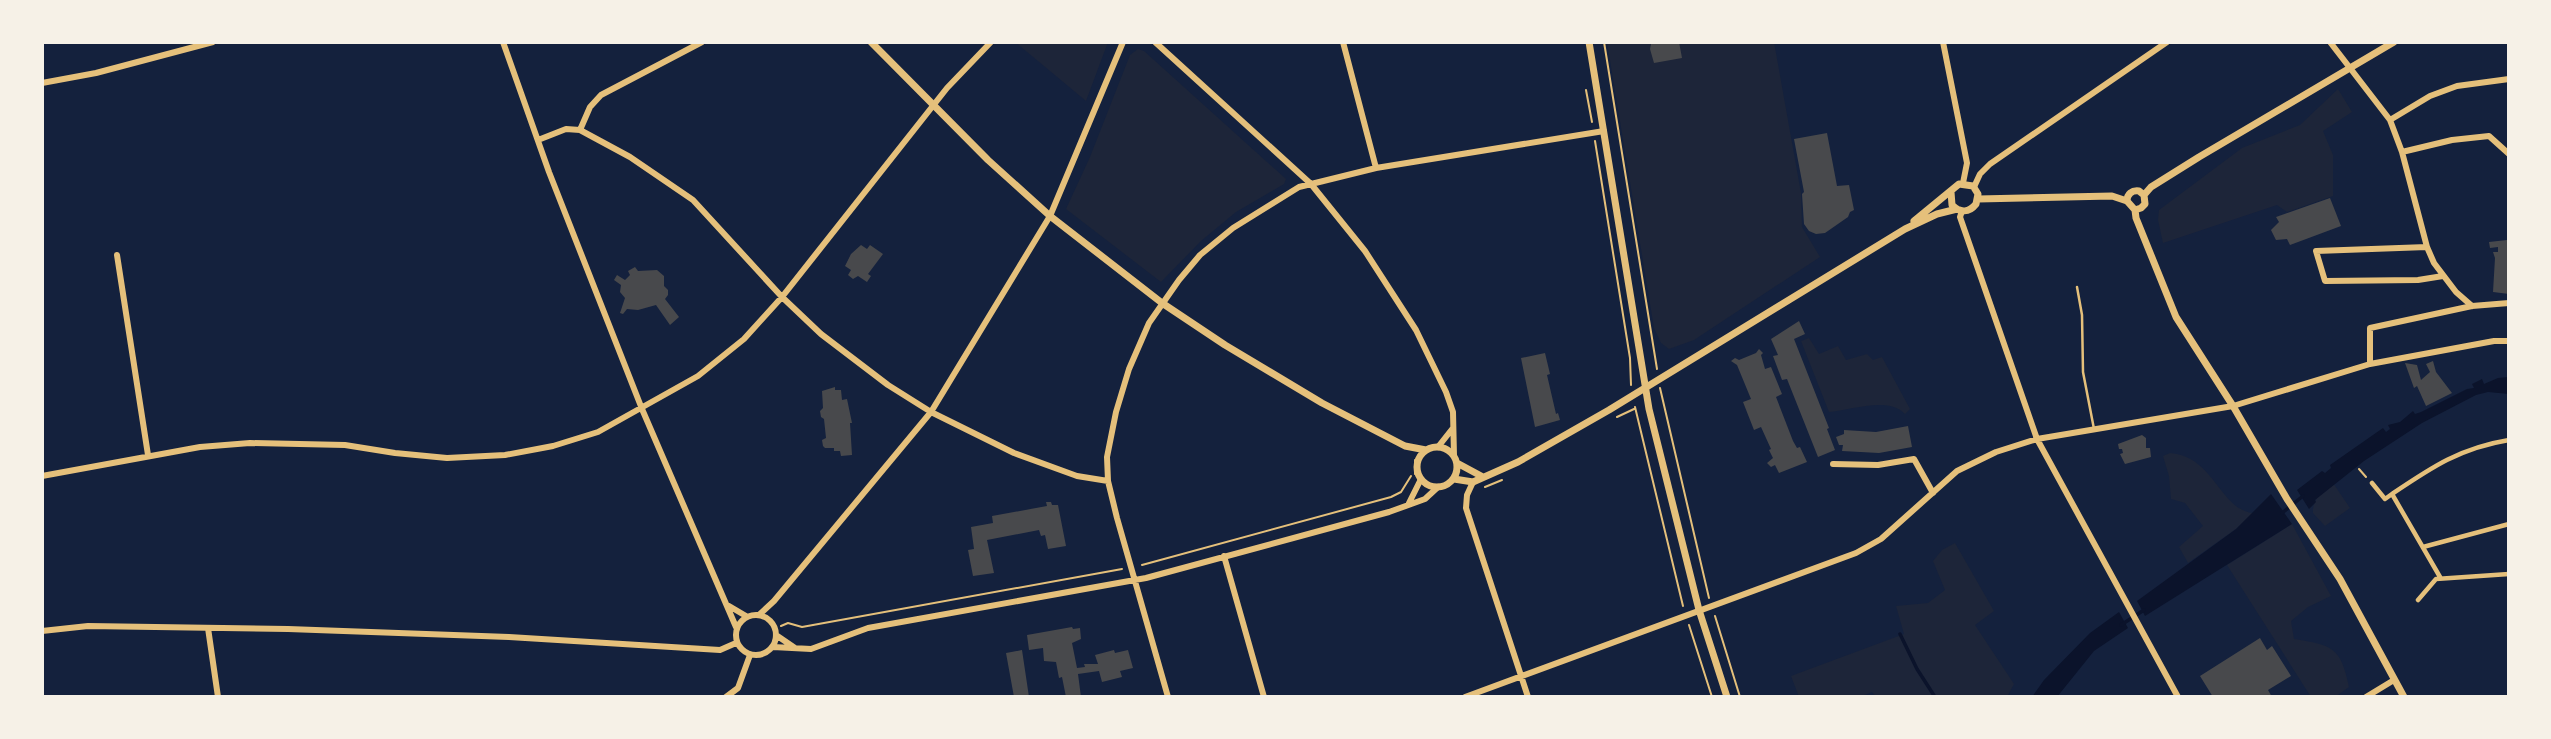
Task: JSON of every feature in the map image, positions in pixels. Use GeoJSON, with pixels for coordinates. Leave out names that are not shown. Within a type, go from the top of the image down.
{"type":"FeatureCollection","features":[{"type":"Feature","properties":{"kind":"street"},"geometry":{"type":"LineString","coordinates":[[42,83],[96,73],[213,42]]}},
{"type":"Feature","properties":{"kind":"street"},"geometry":{"type":"LineString","coordinates":[[503,42],[642,408],[729,606],[736,627],[737,643],[750,655],[766,653],[773,646],[774,601]]}},
{"type":"Feature","properties":{"kind":"street"},"geometry":{"type":"LineString","coordinates":[[580,130],[590,107],[601,95],[702,42]]}},
{"type":"Feature","properties":{"kind":"street"},"geometry":{"type":"LineString","coordinates":[[871,42],[932,106],[1050,216],[1162,303],[1225,345],[1311,396],[1405,446],[1426,450],[1438,447],[1447,449],[1455,459],[1483,477]]}},
{"type":"Feature","properties":{"kind":"street"},"geometry":{"type":"LineString","coordinates":[[42,476],[200,447],[259,443],[345,445],[447,458],[505,455],[553,446],[598,432],[698,376],[744,339],[782,297],[932,106],[991,42]]}},
{"type":"Feature","properties":{"kind":"street"},"geometry":{"type":"LineString","coordinates":[[729,606],[747,616],[759,615],[774,601],[931,412],[1050,216],[1123,42]]}},
{"type":"Feature","properties":{"kind":"street"},"geometry":{"type":"LineString","coordinates":[[1156,42],[1311,184],[1366,251],[1416,330],[1453,411],[1455,459],[1454,479],[1447,485],[1428,485],[1419,475]]}},
{"type":"Feature","properties":{"kind":"street"},"geometry":{"type":"LineString","coordinates":[[1343,42],[1376,168]]}},
{"type":"Feature","properties":{"kind":"street"},"geometry":{"type":"LineString","coordinates":[[1589,42],[1645,387],[1699,610],[1727,697]]}},
{"type":"Feature","properties":{"kind":"street"},"geometry":{"type":"LineString","coordinates":[[1943,42],[1967,163],[1963,183]]}},
{"type":"Feature","properties":{"kind":"street"},"geometry":{"type":"LineString","coordinates":[[1454,479],[1473,482],[1518,462],[1905,229],[1937,214],[1973,208],[1978,199],[1974,187],[1980,174],[1990,164],[2167,42]]}},
{"type":"Feature","properties":{"kind":"street"},"geometry":{"type":"LineString","coordinates":[[2330,42],[2390,120],[2402,152],[2427,247],[2443,276],[2472,306]]}},
{"type":"Feature","properties":{"kind":"street"},"geometry":{"type":"LineString","coordinates":[[2144,195],[2151,187],[2199,157],[2394,42]]}},
{"type":"Feature","properties":{"kind":"street"},"geometry":{"type":"LineString","coordinates":[[2390,120],[2430,96],[2457,86],[2509,79]]}},
{"type":"Feature","properties":{"kind":"street"},"geometry":{"type":"LineString","coordinates":[[538,140],[566,129],[580,130],[630,157],[693,200],[782,297],[821,334],[859,364],[931,412],[1014,453],[1077,476],[1108,481]]}},
{"type":"Feature","properties":{"kind":"street"},"geometry":{"type":"LineString","coordinates":[[1168,697],[1133,580],[1108,481],[1107,457],[1129,369],[1149,323],[1162,303],[1200,256],[1233,228],[1299,187],[1376,168],[1604,131]]}},
{"type":"Feature","properties":{"kind":"street"},"geometry":{"type":"LineString","coordinates":[[2402,152],[2452,140],[2488,136],[2509,154]]}},
{"type":"Feature","properties":{"kind":"street"},"geometry":{"type":"LineString","coordinates":[[1905,229],[1954,187],[1963,183],[1974,187]]}},
{"type":"Feature","properties":{"kind":"street"},"geometry":{"type":"LineString","coordinates":[[2127,201],[2133,191],[2144,195],[2146,201],[2135,210]]}},
{"type":"Feature","properties":{"kind":"street"},"geometry":{"type":"LineString","coordinates":[[1951,192],[1950,200],[1959,210],[2037,439],[2178,697]]}},
{"type":"Feature","properties":{"kind":"street"},"geometry":{"type":"LineString","coordinates":[[1978,199],[2112,196],[2127,201],[2135,210],[2176,317],[2233,406],[2287,499],[2340,579],[2404,697]]}},
{"type":"Feature","properties":{"kind":"street"},"geometry":{"type":"LineString","coordinates":[[2427,247],[2316,251],[2325,281],[2418,280],[2443,276]]}},
{"type":"Feature","properties":{"kind":"street"},"geometry":{"type":"LineString","coordinates":[[117,255],[148,455]]}},
{"type":"Feature","properties":{"kind":"street"},"geometry":{"type":"LineString","coordinates":[[2370,364],[2370,328],[2472,306],[2509,303]]}},
{"type":"Feature","properties":{"kind":"street"},"geometry":{"type":"LineString","coordinates":[[1465,697],[1856,553],[1881,539],[1957,471],[1980,458],[2037,439],[2233,406],[2370,364],[2494,341],[2509,341]]}},
{"type":"Feature","properties":{"kind":"street"},"geometry":{"type":"LineString","coordinates":[[1438,447],[1453,428]]}},
{"type":"Feature","properties":{"kind":"street"},"geometry":{"type":"LineString","coordinates":[[2371,483],[2385,499],[2457,453],[2509,440]]}},
{"type":"Feature","properties":{"kind":"street"},"geometry":{"type":"LineString","coordinates":[[1405,446],[1417,463],[1419,475],[1409,503]]}},
{"type":"Feature","properties":{"kind":"street"},"geometry":{"type":"LineString","coordinates":[[1417,463],[1426,450]]}},
{"type":"Feature","properties":{"kind":"street"},"geometry":{"type":"LineString","coordinates":[[1833,464],[1878,465],[1914,459],[1933,493]]}},
{"type":"Feature","properties":{"kind":"street"},"geometry":{"type":"LineString","coordinates":[[1473,482],[1467,495],[1466,508],[1528,697]]}},
{"type":"Feature","properties":{"kind":"street"},"geometry":{"type":"LineString","coordinates":[[773,646],[811,649],[868,628],[1133,580],[1389,512],[1425,499],[1438,487]]}},
{"type":"Feature","properties":{"kind":"street"},"geometry":{"type":"LineString","coordinates":[[2392,494],[2440,578]]}},
{"type":"Feature","properties":{"kind":"street"},"geometry":{"type":"LineString","coordinates":[[2423,547],[2509,524]]}},
{"type":"Feature","properties":{"kind":"street"},"geometry":{"type":"LineString","coordinates":[[1224,556],[1264,697]]}},
{"type":"Feature","properties":{"kind":"street"},"geometry":{"type":"LineString","coordinates":[[2418,600],[2431,583],[2440,578],[2509,574]]}},
{"type":"Feature","properties":{"kind":"street"},"geometry":{"type":"LineString","coordinates":[[759,615],[795,648]]}},
{"type":"Feature","properties":{"kind":"street"},"geometry":{"type":"LineString","coordinates":[[736,627],[747,616]]}},
{"type":"Feature","properties":{"kind":"street"},"geometry":{"type":"LineString","coordinates":[[42,631],[89,626],[208,628],[509,637],[720,650],[737,643]]}},
{"type":"Feature","properties":{"kind":"street"},"geometry":{"type":"LineString","coordinates":[[208,628],[218,697]]}},
{"type":"Feature","properties":{"kind":"street"},"geometry":{"type":"LineString","coordinates":[[726,697],[738,688],[750,655]]}},
{"type":"Feature","properties":{"kind":"street"},"geometry":{"type":"LineString","coordinates":[[2366,697],[2394,680]]}},
{"type":"Feature","properties":{"kind":"street"},"geometry":{"type":"LineString","coordinates":[[738,688],[741,697]]}},
{"type":"Feature","properties":{"kind":"lane"},"geometry":{"type":"LineString","coordinates":[[2077,287],[2082,315],[2083,372],[2094,429]]}},
{"type":"Feature","properties":{"kind":"path"},"geometry":{"type":"LineString","coordinates":[[1604,42],[1655,354]]}},
{"type":"Feature","properties":{"kind":"path"},"geometry":{"type":"LineString","coordinates":[[1585,81],[1630,358],[1633,379],[1631,386]]}},
{"type":"Feature","properties":{"kind":"path"},"geometry":{"type":"LineString","coordinates":[[1662,403],[1711,605],[1740,697]]}},
{"type":"Feature","properties":{"kind":"path"},"geometry":{"type":"LineString","coordinates":[[1635,409],[1681,597]]}},
{"type":"Feature","properties":{"kind":"path"},"geometry":{"type":"LineString","coordinates":[[2359,469],[2371,483]]}},
{"type":"Feature","properties":{"kind":"path"},"geometry":{"type":"LineString","coordinates":[[774,628],[788,623],[803,627],[1131,568],[1391,497],[1401,492],[1409,477],[1419,475]]}},
{"type":"Feature","properties":{"kind":"path"},"geometry":{"type":"LineString","coordinates":[[1690,628],[1712,697]]}},
{"type":"Feature","properties":{"kind":"shaded area"},"geometry":{"type":"Polygon","coordinates":[[[1015,42],[1108,42],[1086,101],[1015,42]]]}},
{"type":"Feature","properties":{"kind":"shaded area"},"geometry":{"type":"Polygon","coordinates":[[[1607,42],[1774,42],[1801,193],[1802,227],[1820,257],[1694,340],[1669,349],[1661,343],[1654,328],[1607,42]]]}},
{"type":"Feature","properties":{"kind":"shaded area"},"geometry":{"type":"Polygon","coordinates":[[[1138,49],[1144,51],[1286,179],[1284,184],[1236,212],[1201,241],[1161,282],[1066,209],[1090,157],[1130,55],[1138,49]]]}},
{"type":"Feature","properties":{"kind":"shaded area"},"geometry":{"type":"Polygon","coordinates":[[[2338,89],[2352,112],[2323,131],[2333,155],[2333,196],[2287,212],[2277,205],[2163,243],[2158,220],[2159,210],[2242,148],[2300,125],[2338,89]]]}},
{"type":"Feature","properties":{"kind":"shaded area"},"geometry":{"type":"Polygon","coordinates":[[[1809,338],[1819,354],[1838,346],[1846,360],[1867,354],[1873,360],[1882,357],[1910,409],[1905,414],[1889,406],[1869,405],[1829,412],[1801,341],[1809,338]]]}},
{"type":"Feature","properties":{"kind":"shaded area"},"geometry":{"type":"Polygon","coordinates":[[[2508,377],[2509,394],[2488,392],[2476,395],[2422,423],[2364,461],[2315,500],[2309,509],[2297,490],[2322,471],[2325,473],[2331,468],[2330,465],[2383,428],[2386,432],[2390,429],[2388,425],[2400,422],[2413,411],[2415,414],[2421,412],[2474,388],[2472,384],[2482,379],[2484,384],[2508,377]]]}},
{"type":"Feature","properties":{"kind":"shaded area"},"geometry":{"type":"Polygon","coordinates":[[[2170,453],[2185,456],[2197,463],[2232,503],[2253,513],[2236,529],[2188,563],[2179,547],[2203,526],[2185,503],[2171,499],[2169,476],[2163,456],[2170,453]]]}},
{"type":"Feature","properties":{"kind":"shaded area"},"geometry":{"type":"Polygon","coordinates":[[[2333,483],[2350,508],[2325,526],[2313,513],[2313,508],[2319,496],[2333,483]]]}},
{"type":"Feature","properties":{"kind":"shaded area"},"geometry":{"type":"Polygon","coordinates":[[[2271,494],[2292,524],[2145,616],[2137,601],[2236,529],[2271,494]]]}},
{"type":"Feature","properties":{"kind":"shaded area"},"geometry":{"type":"Polygon","coordinates":[[[2292,524],[2331,596],[2308,607],[2291,621],[2294,639],[2326,646],[2338,656],[2349,687],[2335,697],[2311,697],[2227,565],[2292,524]]]}},
{"type":"Feature","properties":{"kind":"shaded area"},"geometry":{"type":"Polygon","coordinates":[[[1955,543],[1994,611],[1975,625],[2014,684],[2007,697],[1876,697],[1872,692],[1860,697],[1799,697],[1791,676],[1904,634],[1896,606],[1928,603],[1945,590],[1933,561],[1942,550],[1955,543]]]}},
{"type":"Feature","properties":{"kind":"shaded area"},"geometry":{"type":"Polygon","coordinates":[[[2119,612],[2128,628],[2094,651],[2057,697],[2032,697],[2044,680],[2090,633],[2119,612]]]}},
{"type":"Feature","properties":{"kind":"building"},"geometry":{"type":"Polygon","coordinates":[[[1655,42],[1679,42],[1682,58],[1654,63],[1650,49],[1655,42]]]}},
{"type":"Feature","properties":{"kind":"building"},"geometry":{"type":"Polygon","coordinates":[[[1827,133],[1837,186],[1849,185],[1854,210],[1825,233],[1816,234],[1809,231],[1804,224],[1804,192],[1794,139],[1827,133]]]}},
{"type":"Feature","properties":{"kind":"building"},"geometry":{"type":"Polygon","coordinates":[[[2330,198],[2341,226],[2290,245],[2287,239],[2276,240],[2271,230],[2279,222],[2276,217],[2330,198]]]}},
{"type":"Feature","properties":{"kind":"building"},"geometry":{"type":"Polygon","coordinates":[[[2507,240],[2509,294],[2493,292],[2493,252],[2498,252],[2498,247],[2490,248],[2489,242],[2507,240]]]}},
{"type":"Feature","properties":{"kind":"building"},"geometry":{"type":"Polygon","coordinates":[[[861,245],[867,249],[870,245],[883,254],[868,274],[871,276],[867,282],[858,276],[853,279],[848,275],[851,270],[845,266],[851,254],[861,245]]]}},
{"type":"Feature","properties":{"kind":"building"},"geometry":{"type":"Polygon","coordinates":[[[635,267],[638,271],[657,270],[664,276],[664,286],[668,290],[665,299],[679,317],[670,325],[656,305],[638,310],[627,309],[623,314],[620,313],[625,298],[620,292],[621,285],[614,280],[617,275],[625,280],[630,275],[628,271],[635,267]]]}},
{"type":"Feature","properties":{"kind":"building"},"geometry":{"type":"Polygon","coordinates":[[[1799,321],[1805,334],[1794,339],[1835,450],[1818,457],[1787,379],[1782,380],[1773,356],[1778,355],[1771,339],[1799,321]]]}},
{"type":"Feature","properties":{"kind":"building"},"geometry":{"type":"Polygon","coordinates":[[[1759,349],[1763,353],[1761,355],[1765,369],[1771,367],[1782,394],[1776,397],[1793,441],[1797,448],[1800,447],[1807,462],[1779,473],[1775,465],[1771,467],[1767,463],[1773,458],[1769,450],[1771,449],[1761,427],[1754,430],[1743,402],[1751,399],[1737,365],[1731,361],[1756,353],[1759,349]]]}},
{"type":"Feature","properties":{"kind":"building"},"geometry":{"type":"Polygon","coordinates":[[[1545,353],[1550,374],[1547,375],[1556,414],[1558,413],[1560,420],[1535,427],[1521,358],[1545,353]]]}},
{"type":"Feature","properties":{"kind":"building"},"geometry":{"type":"Polygon","coordinates":[[[2433,361],[2436,372],[2452,393],[2426,406],[2417,386],[2414,388],[2405,363],[2417,365],[2421,380],[2430,372],[2426,364],[2433,361]]]}},
{"type":"Feature","properties":{"kind":"building"},"geometry":{"type":"Polygon","coordinates":[[[835,387],[835,390],[841,390],[842,400],[847,399],[852,423],[852,455],[841,456],[840,451],[823,446],[822,440],[826,438],[824,419],[820,411],[823,408],[822,391],[835,387]]]}},
{"type":"Feature","properties":{"kind":"building"},"geometry":{"type":"Polygon","coordinates":[[[1908,426],[1912,447],[1879,453],[1842,451],[1843,445],[1839,445],[1836,437],[1844,434],[1844,430],[1876,432],[1908,426]]]}},
{"type":"Feature","properties":{"kind":"building"},"geometry":{"type":"Polygon","coordinates":[[[2142,435],[2146,438],[2146,448],[2150,448],[2151,457],[2125,464],[2120,454],[2123,453],[2122,449],[2119,449],[2118,444],[2142,435]]]}},
{"type":"Feature","properties":{"kind":"building"},"geometry":{"type":"Polygon","coordinates":[[[1046,502],[1058,505],[1066,546],[1048,549],[1045,535],[1041,536],[1039,530],[987,540],[994,573],[973,576],[968,550],[974,549],[971,527],[993,523],[992,516],[1047,506],[1046,502]]]}},
{"type":"Feature","properties":{"kind":"building"},"geometry":{"type":"Polygon","coordinates":[[[1080,628],[1081,639],[1072,643],[1077,668],[1085,667],[1084,664],[1098,664],[1095,655],[1128,650],[1133,668],[1120,671],[1122,677],[1102,682],[1099,671],[1078,674],[1081,697],[1066,697],[1056,662],[1044,661],[1043,648],[1029,650],[1027,635],[1080,628]]]}},
{"type":"Feature","properties":{"kind":"building"},"geometry":{"type":"Polygon","coordinates":[[[2260,638],[2267,650],[2272,646],[2291,676],[2268,690],[2272,697],[2213,697],[2200,676],[2260,638]]]}},
{"type":"Feature","properties":{"kind":"building"},"geometry":{"type":"Polygon","coordinates":[[[1022,650],[1029,697],[1014,697],[1006,653],[1022,650]]]}},
{"type":"Feature","properties":{"kind":"waterway"},"geometry":{"type":"LineString","coordinates":[[2282,513],[2303,496]]}},
{"type":"Feature","properties":{"kind":"waterway"},"geometry":{"type":"LineString","coordinates":[[2121,625],[2144,610]]}},
{"type":"Feature","properties":{"kind":"waterway"},"geometry":{"type":"LineString","coordinates":[[1900,634],[1917,669],[1935,697]]}}]}
